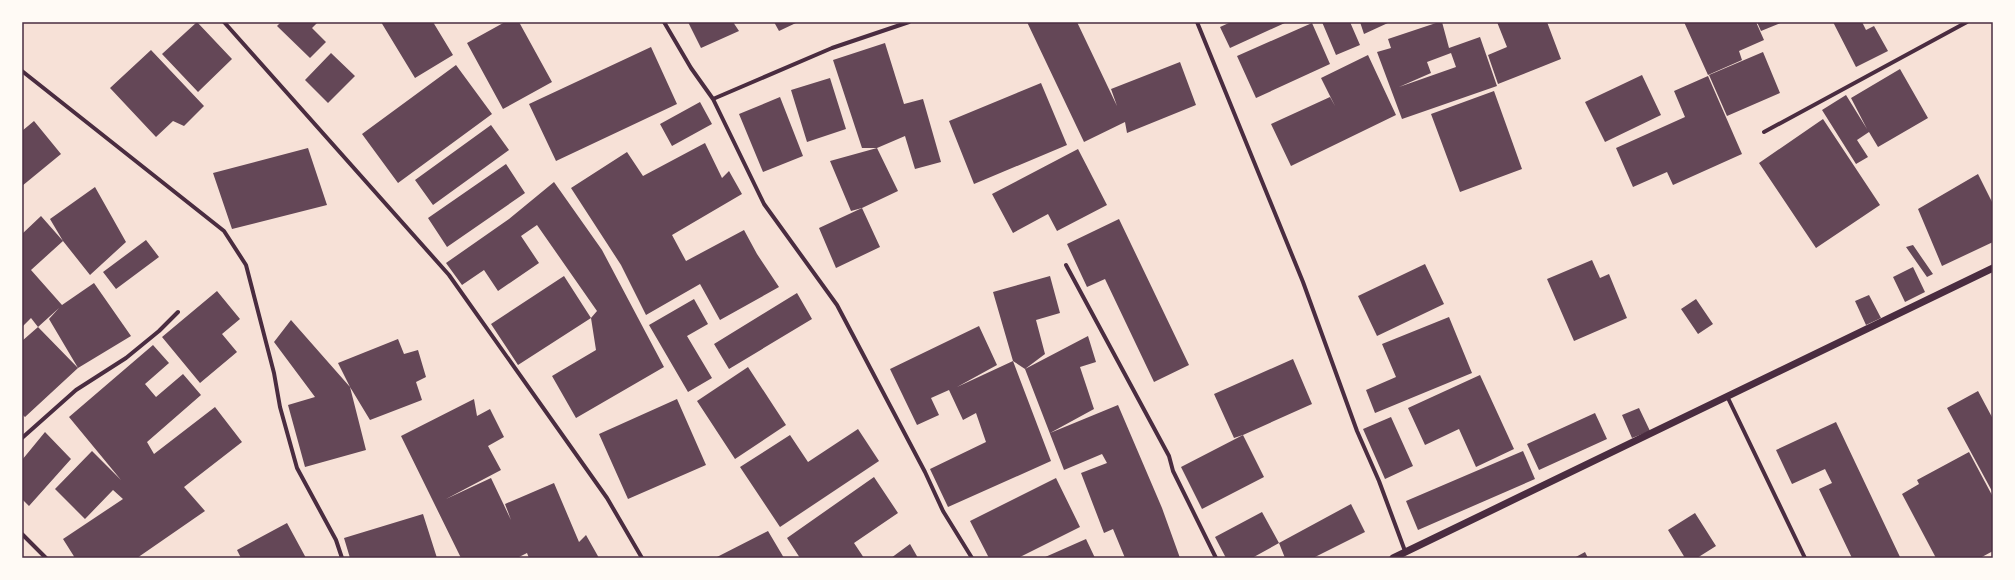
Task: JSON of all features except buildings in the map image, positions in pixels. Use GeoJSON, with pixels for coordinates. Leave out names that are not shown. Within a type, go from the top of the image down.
{"type":"FeatureCollection","features":[{"type":"Feature","properties":{"kind":"street"},"geometry":{"type":"LineString","coordinates":[[224,22],[449,275],[607,498],[642,558]]}},
{"type":"Feature","properties":{"kind":"street"},"geometry":{"type":"LineString","coordinates":[[664,22],[691,68],[713,99],[764,204],[836,305],[925,472],[943,511],[972,558]]}},
{"type":"Feature","properties":{"kind":"street"},"geometry":{"type":"LineString","coordinates":[[713,99],[832,48],[909,22]]}},
{"type":"Feature","properties":{"kind":"street"},"geometry":{"type":"LineString","coordinates":[[1197,22],[1303,282],[1357,431],[1379,481],[1405,551]]}},
{"type":"Feature","properties":{"kind":"street"},"geometry":{"type":"LineString","coordinates":[[1764,132],[1967,22]]}},
{"type":"Feature","properties":{"kind":"street"},"geometry":{"type":"LineString","coordinates":[[22,71],[224,231],[246,265],[297,468],[336,540],[342,558]]}},
{"type":"Feature","properties":{"kind":"street"},"geometry":{"type":"LineString","coordinates":[[1066,265],[1169,456],[1173,472],[1216,558]]}},
{"type":"Feature","properties":{"kind":"street"},"geometry":{"type":"LineString","coordinates":[[1393,558],[1727,395],[1993,268]]}},
{"type":"Feature","properties":{"kind":"street"},"geometry":{"type":"LineString","coordinates":[[22,438],[76,390],[126,358],[159,331],[178,312]]}},
{"type":"Feature","properties":{"kind":"street"},"geometry":{"type":"LineString","coordinates":[[1727,395],[1805,558]]}},
{"type":"Feature","properties":{"kind":"street"},"geometry":{"type":"LineString","coordinates":[[22,534],[46,558]]}}]}
